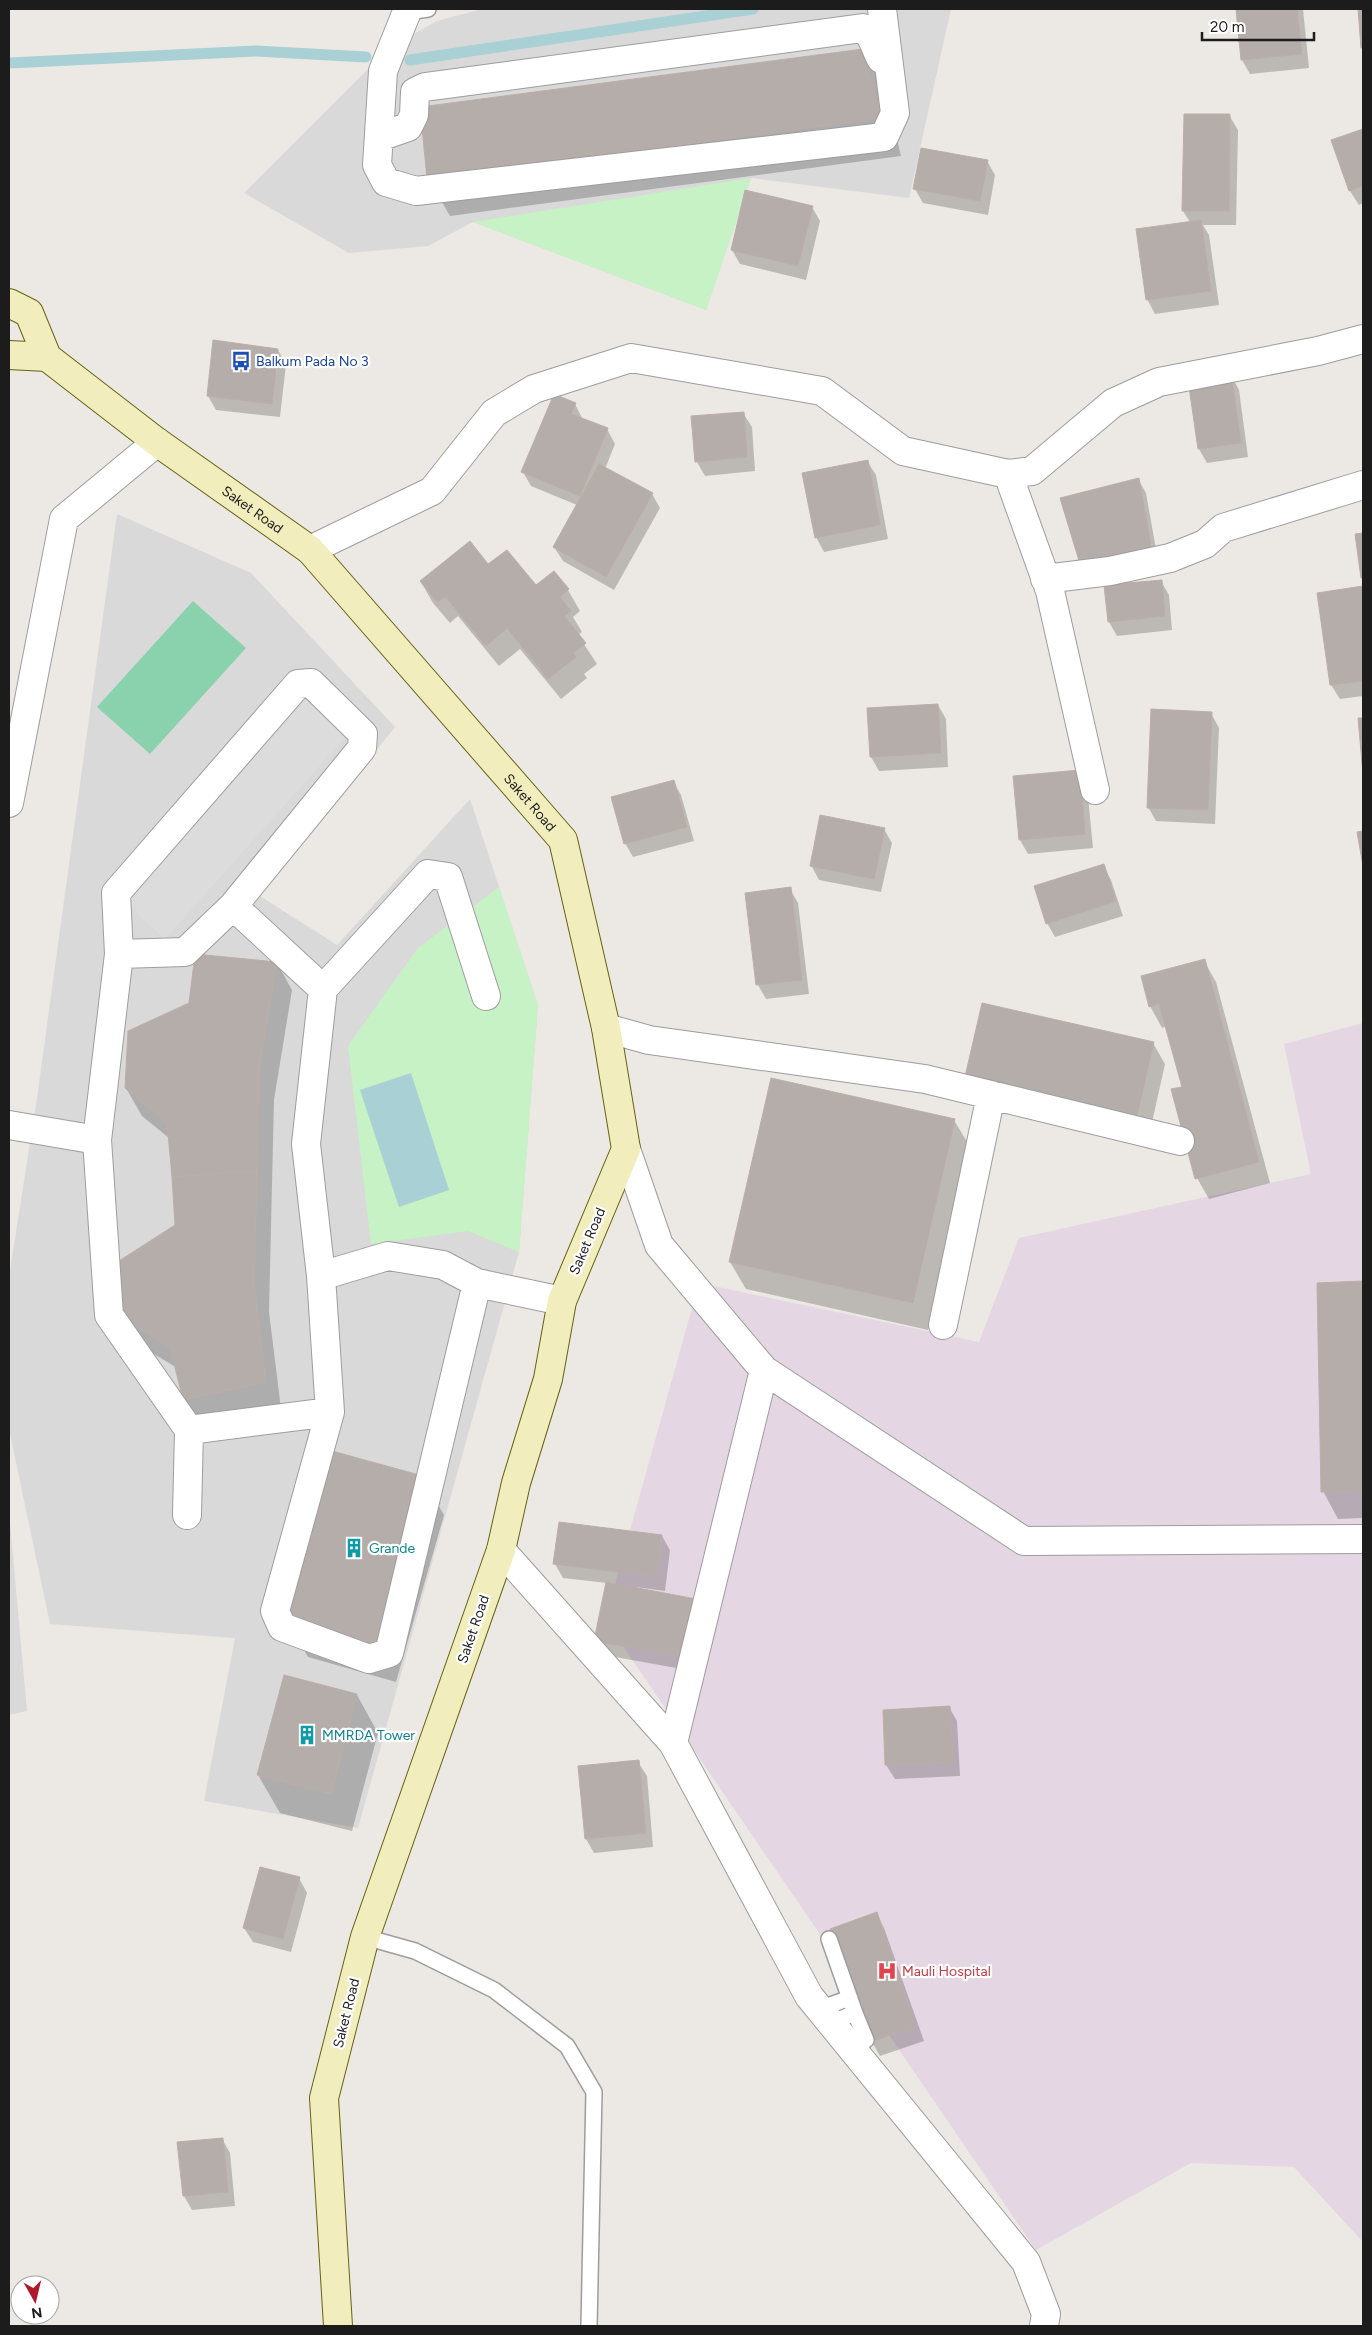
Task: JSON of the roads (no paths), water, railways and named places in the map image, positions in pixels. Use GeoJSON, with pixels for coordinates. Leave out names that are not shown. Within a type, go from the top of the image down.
{"type":"FeatureCollection","features":[{"type":"Feature","properties":{"kind":"main road"},"geometry":{"type":"LineString","coordinates":[[9,303],[29,313],[47,356],[9,355]]}},
{"type":"Feature","properties":{"kind":"main road","name":"Saket Road"},"geometry":{"type":"LineString","coordinates":[[47,356],[157,442],[310,550],[563,840],[606,1028],[626,1149],[562,1300],[548,1379],[516,1483],[501,1550],[365,1937],[324,2098],[338,2326]]}},
{"type":"Feature","properties":{"kind":"street"},"geometry":{"type":"LineString","coordinates":[[414,10],[383,71],[377,165],[386,182],[416,191],[884,138],[895,113],[882,9]]}},
{"type":"Feature","properties":{"kind":"street"},"geometry":{"type":"LineString","coordinates":[[379,137],[408,127],[414,115],[416,92],[425,87],[862,28],[870,34],[880,59],[888,59]]}},
{"type":"Feature","properties":{"kind":"street"},"geometry":{"type":"LineString","coordinates":[[310,550],[432,491],[494,413],[534,389],[631,358],[822,391],[903,451],[1008,474],[1032,472],[1113,403],[1160,382],[1318,351],[1363,339]]}},
{"type":"Feature","properties":{"kind":"street"},"geometry":{"type":"LineString","coordinates":[[9,803],[64,519],[157,442]]}},
{"type":"Feature","properties":{"kind":"street"},"geometry":{"type":"LineString","coordinates":[[1008,474],[1050,590],[1095,790]]}},
{"type":"Feature","properties":{"kind":"street"},"geometry":{"type":"LineString","coordinates":[[1045,579],[1110,571],[1170,558],[1205,544],[1222,528],[1363,485]]}},
{"type":"Feature","properties":{"kind":"street"},"geometry":{"type":"LineString","coordinates":[[120,954],[185,952],[233,906],[362,748],[363,734],[310,683],[298,684],[116,893],[120,954],[97,1140],[109,1315],[189,1430],[188,1515]]}},
{"type":"Feature","properties":{"kind":"street"},"geometry":{"type":"LineString","coordinates":[[477,1283],[389,1653],[369,1659],[282,1626],[275,1611],[330,1412],[322,1276],[306,1144],[323,989],[428,874],[448,877],[486,996]]}},
{"type":"Feature","properties":{"kind":"street"},"geometry":{"type":"LineString","coordinates":[[233,906],[323,989]]}},
{"type":"Feature","properties":{"kind":"street"},"geometry":{"type":"LineString","coordinates":[[606,1028],[649,1040],[925,1079],[1180,1141]]}},
{"type":"Feature","properties":{"kind":"street"},"geometry":{"type":"LineString","coordinates":[[943,1325],[991,1095]]}},
{"type":"Feature","properties":{"kind":"street"},"geometry":{"type":"LineString","coordinates":[[9,1125],[97,1140]]}},
{"type":"Feature","properties":{"kind":"street"},"geometry":{"type":"LineString","coordinates":[[626,1149],[659,1245],[764,1370],[1024,1540],[1363,1539]]}},
{"type":"Feature","properties":{"kind":"street"},"geometry":{"type":"LineString","coordinates":[[322,1276],[388,1256],[443,1265],[477,1283],[562,1300]]}},
{"type":"Feature","properties":{"kind":"street"},"geometry":{"type":"LineString","coordinates":[[673,1743],[764,1370]]}},
{"type":"Feature","properties":{"kind":"street"},"geometry":{"type":"LineString","coordinates":[[189,1430],[330,1412]]}},
{"type":"Feature","properties":{"kind":"street"},"geometry":{"type":"LineString","coordinates":[[501,1550],[673,1743],[809,1996],[1026,2262],[1046,2314],[1044,2326]]}},
{"type":"Feature","properties":{"kind":"lane"},"geometry":{"type":"LineString","coordinates":[[365,1937],[414,1951],[494,1990],[567,2046],[594,2092],[589,2326]]}},
{"type":"Feature","properties":{"kind":"lane"},"geometry":{"type":"LineString","coordinates":[[829,1939],[866,2040]]}},
{"type":"Feature","properties":{"kind":"lane"},"geometry":{"type":"LineString","coordinates":[[825,2016],[850,1998]]}},
{"type":"Feature","properties":{"kind":"lane"},"geometry":{"type":"LineString","coordinates":[[825,2016],[855,2013]]}},
{"type":"Feature","properties":{"kind":"water"},"geometry":{"type":"Polygon","coordinates":[[[411,1073],[449,1190],[399,1207],[360,1090],[411,1073]]]}},
{"type":"Feature","properties":{"kind":"waterway"},"geometry":{"type":"LineString","coordinates":[[410,60],[753,9]]}},
{"type":"Feature","properties":{"kind":"waterway"},"geometry":{"type":"LineString","coordinates":[[9,63],[256,51],[366,57]]}},
{"type":"Feature","properties":{"kind":"place","name":"Balkum Pada No 3"},"geometry":{"type":"Point","coordinates":[241,361]}},
{"type":"Feature","properties":{"kind":"place","name":"Grande"},"geometry":{"type":"Point","coordinates":[354,1548]}},
{"type":"Feature","properties":{"kind":"place","name":"MMRDA Tower"},"geometry":{"type":"Point","coordinates":[307,1735]}},
{"type":"Feature","properties":{"kind":"place","name":"Mauli Hospital"},"geometry":{"type":"Point","coordinates":[887,1971]}}]}
